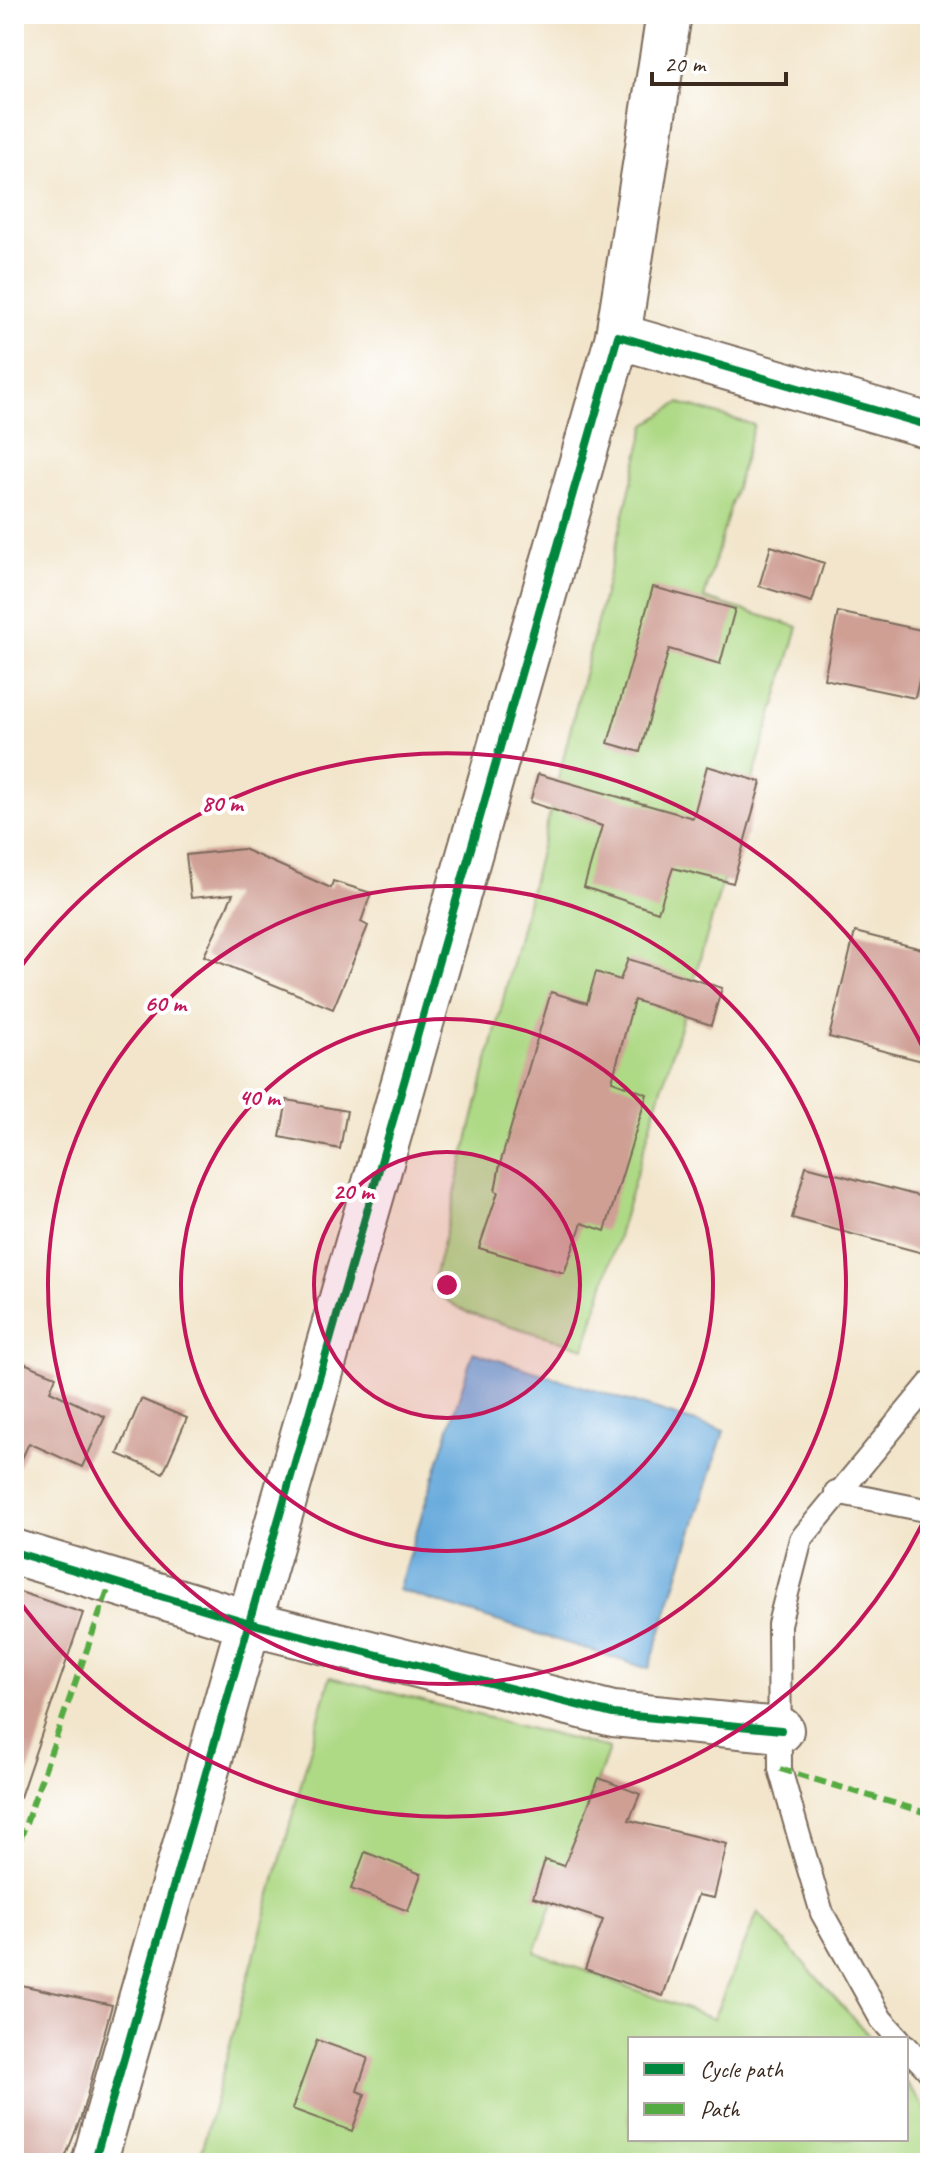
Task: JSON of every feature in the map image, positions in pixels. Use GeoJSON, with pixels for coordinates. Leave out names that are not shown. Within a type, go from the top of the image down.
{"type":"FeatureCollection","features":[{"type":"Feature","properties":{"kind":"street"},"geometry":{"type":"LineString","coordinates":[[94,2163],[618,336],[669,14]]}},
{"type":"Feature","properties":{"kind":"street"},"geometry":{"type":"LineString","coordinates":[[618,336],[930,426]]}},
{"type":"Feature","properties":{"kind":"street"},"geometry":{"type":"LineString","coordinates":[[14,1552],[250,1623],[613,1714],[781,1730]]}},
{"type":"Feature","properties":{"kind":"lane"},"geometry":{"type":"LineString","coordinates":[[897,2037],[881,2019],[822,1913],[780,1769],[779,1624],[801,1539],[836,1492],[930,1383]]}},
{"type":"Feature","properties":{"kind":"lane"},"geometry":{"type":"LineString","coordinates":[[836,1492],[930,1511]]}},
{"type":"Feature","properties":{"kind":"lane"},"geometry":{"type":"LineString","coordinates":[[908,2048],[930,2072]]}},
{"type":"Feature","properties":{"kind":"green space"},"geometry":{"type":"Polygon","coordinates":[[[679,403],[754,425],[704,598],[798,627],[585,1348],[468,1313],[431,1290],[646,425],[679,403]]]}},
{"type":"Feature","properties":{"kind":"green space"},"geometry":{"type":"Polygon","coordinates":[[[330,1677],[609,1749],[535,1952],[713,2019],[758,1912],[870,2037],[628,2037],[628,2141],[908,2141],[908,2086],[930,2114],[930,2163],[198,2163],[330,1677]]]}},
{"type":"Feature","properties":{"kind":"water"},"geometry":{"type":"Polygon","coordinates":[[[473,1352],[724,1431],[649,1669],[398,1590],[473,1352]]]}},
{"type":"Feature","properties":{"kind":"building"},"geometry":{"type":"Polygon","coordinates":[[[771,546],[824,563],[812,602],[759,586],[771,546]]]}},
{"type":"Feature","properties":{"kind":"building"},"geometry":{"type":"Polygon","coordinates":[[[653,587],[735,609],[720,664],[669,649],[640,752],[608,743],[653,587]]]}},
{"type":"Feature","properties":{"kind":"building"},"geometry":{"type":"Polygon","coordinates":[[[838,612],[930,632],[915,698],[824,679],[838,612]]]}},
{"type":"Feature","properties":{"kind":"building"},"geometry":{"type":"Polygon","coordinates":[[[707,766],[761,782],[733,883],[673,868],[658,912],[584,887],[602,826],[530,802],[538,774],[693,818],[707,766]]]}},
{"type":"Feature","properties":{"kind":"building"},"geometry":{"type":"Polygon","coordinates":[[[243,849],[331,888],[333,881],[371,893],[361,922],[368,926],[333,1009],[204,956],[233,894],[191,898],[186,855],[243,849]]]}},
{"type":"Feature","properties":{"kind":"building"},"geometry":{"type":"Polygon","coordinates":[[[855,932],[930,951],[930,1063],[829,1037],[855,932]]]}},
{"type":"Feature","properties":{"kind":"building"},"geometry":{"type":"Polygon","coordinates":[[[628,959],[722,988],[711,1025],[634,1000],[612,1081],[647,1094],[605,1231],[582,1223],[564,1273],[479,1248],[498,1192],[495,1191],[500,1164],[551,992],[587,1003],[596,972],[620,980],[628,959]]]}},
{"type":"Feature","properties":{"kind":"building"},"geometry":{"type":"Polygon","coordinates":[[[287,1100],[347,1111],[340,1149],[280,1137],[287,1100]]]}},
{"type":"Feature","properties":{"kind":"building"},"geometry":{"type":"Polygon","coordinates":[[[806,1166],[930,1199],[930,1255],[792,1218],[806,1166]]]}},
{"type":"Feature","properties":{"kind":"building"},"geometry":{"type":"Polygon","coordinates":[[[14,1359],[56,1376],[50,1391],[105,1417],[82,1467],[29,1443],[14,1476],[14,1359]]]}},
{"type":"Feature","properties":{"kind":"building"},"geometry":{"type":"Polygon","coordinates":[[[141,1399],[187,1418],[163,1473],[118,1454],[141,1399]]]}},
{"type":"Feature","properties":{"kind":"building"},"geometry":{"type":"Polygon","coordinates":[[[14,1590],[83,1613],[20,1797],[14,1796],[14,1590]]]}},
{"type":"Feature","properties":{"kind":"building"},"geometry":{"type":"Polygon","coordinates":[[[599,1778],[640,1794],[629,1820],[727,1844],[714,1898],[698,1895],[663,1996],[585,1969],[603,1920],[533,1897],[545,1860],[564,1866],[599,1778]]]}},
{"type":"Feature","properties":{"kind":"building"},"geometry":{"type":"Polygon","coordinates":[[[365,1852],[421,1874],[408,1911],[351,1889],[365,1852]]]}},
{"type":"Feature","properties":{"kind":"building"},"geometry":{"type":"Polygon","coordinates":[[[21,1985],[112,2005],[81,2117],[63,2163],[14,2163],[14,2020],[21,1985]]]}},
{"type":"Feature","properties":{"kind":"building"},"geometry":{"type":"Polygon","coordinates":[[[317,2040],[368,2058],[357,2091],[365,2094],[352,2131],[292,2109],[317,2040]]]}},
{"type":"Feature","properties":{"kind":"marked path"},"geometry":{"type":"LineString","coordinates":[[14,1857],[111,1581]]}},
{"type":"Feature","properties":{"kind":"marked path"},"geometry":{"type":"LineString","coordinates":[[780,1769],[930,1814]]}},
{"type":"Feature","properties":{"kind":"cycle path"},"geometry":{"type":"LineString","coordinates":[[94,2163],[618,336],[930,426]]}},
{"type":"Feature","properties":{"kind":"cycle path"},"geometry":{"type":"LineString","coordinates":[[14,1552],[250,1623],[613,1714],[781,1730]]}}]}
